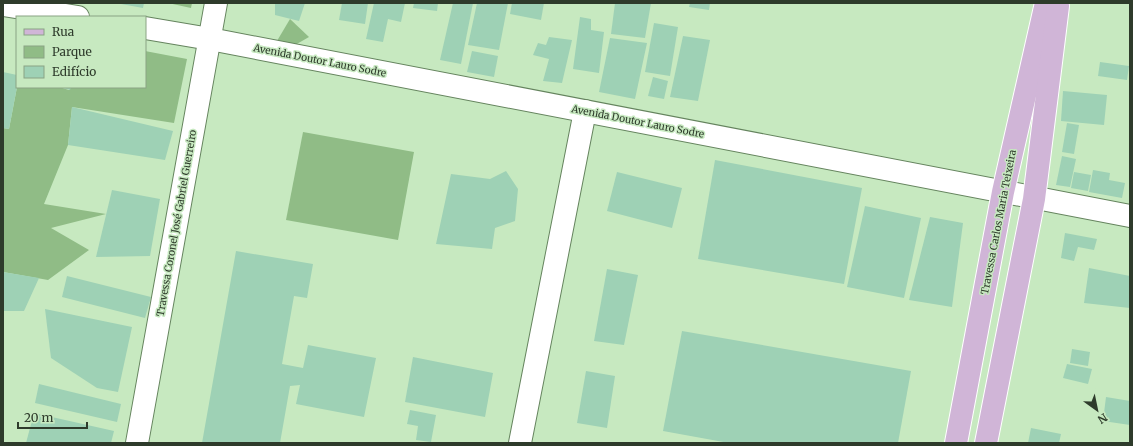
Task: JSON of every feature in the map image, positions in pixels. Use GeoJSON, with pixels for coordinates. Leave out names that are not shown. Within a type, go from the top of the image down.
{"type":"FeatureCollection","features":[{"type":"Feature","properties":{"kind":"main road","name":"Travessa Carlos Maria Teixeira"},"geometry":{"type":"LineString","coordinates":[[956,443],[1003,192],[1046,3]]}},
{"type":"Feature","properties":{"kind":"main road"},"geometry":{"type":"LineString","coordinates":[[986,443],[1034,199],[1058,3]]}},
{"type":"Feature","properties":{"kind":"street","name":"Travessa Coronel José Gabriel Guerreiro"},"geometry":{"type":"LineString","coordinates":[[137,443],[216,3]]}},
{"type":"Feature","properties":{"kind":"street"},"geometry":{"type":"LineString","coordinates":[[3,5],[72,16]]}},
{"type":"Feature","properties":{"kind":"street","name":"Avenida Doutor Lauro Sodre"},"geometry":{"type":"LineString","coordinates":[[146,28],[210,39],[1034,199],[1130,216]]}},
{"type":"Feature","properties":{"kind":"street"},"geometry":{"type":"LineString","coordinates":[[520,443],[585,111]]}},
{"type":"Feature","properties":{"kind":"green space"},"geometry":{"type":"Polygon","coordinates":[[[168,3],[192,3],[191,8],[168,3]]]}},
{"type":"Feature","properties":{"kind":"green space"},"geometry":{"type":"Polygon","coordinates":[[[290,19],[309,37],[288,49],[274,46],[290,19]]]}},
{"type":"Feature","properties":{"kind":"green space"},"geometry":{"type":"Polygon","coordinates":[[[146,51],[187,59],[174,123],[72,107],[68,145],[44,204],[106,214],[51,228],[89,250],[48,280],[3,272],[3,128],[9,129],[17,88],[62,88],[69,90],[70,88],[146,88],[146,51]]]}},
{"type":"Feature","properties":{"kind":"green space"},"geometry":{"type":"Polygon","coordinates":[[[303,132],[414,152],[398,240],[286,220],[303,132]]]}},
{"type":"Feature","properties":{"kind":"building"},"geometry":{"type":"Polygon","coordinates":[[[121,3],[144,3],[143,8],[121,3]]]}},
{"type":"Feature","properties":{"kind":"building"},"geometry":{"type":"Polygon","coordinates":[[[275,3],[305,3],[299,21],[275,15],[275,3]]]}},
{"type":"Feature","properties":{"kind":"building"},"geometry":{"type":"Polygon","coordinates":[[[342,3],[368,3],[365,24],[339,20],[342,3]]]}},
{"type":"Feature","properties":{"kind":"building"},"geometry":{"type":"Polygon","coordinates":[[[374,3],[405,3],[401,22],[388,19],[383,42],[366,39],[374,3]]]}},
{"type":"Feature","properties":{"kind":"building"},"geometry":{"type":"Polygon","coordinates":[[[414,3],[438,3],[437,11],[413,8],[414,3]]]}},
{"type":"Feature","properties":{"kind":"building"},"geometry":{"type":"Polygon","coordinates":[[[453,3],[473,3],[461,64],[440,60],[453,3]]]}},
{"type":"Feature","properties":{"kind":"building"},"geometry":{"type":"Polygon","coordinates":[[[477,3],[508,3],[499,50],[468,45],[477,3]]]}},
{"type":"Feature","properties":{"kind":"building"},"geometry":{"type":"Polygon","coordinates":[[[512,3],[544,3],[541,20],[510,14],[512,3]]]}},
{"type":"Feature","properties":{"kind":"building"},"geometry":{"type":"Polygon","coordinates":[[[615,3],[651,3],[645,38],[611,34],[615,3]]]}},
{"type":"Feature","properties":{"kind":"building"},"geometry":{"type":"Polygon","coordinates":[[[690,3],[710,3],[709,10],[689,7],[690,3]]]}},
{"type":"Feature","properties":{"kind":"building"},"geometry":{"type":"Polygon","coordinates":[[[580,17],[591,19],[591,30],[604,32],[599,73],[573,69],[580,17]]]}},
{"type":"Feature","properties":{"kind":"building"},"geometry":{"type":"Polygon","coordinates":[[[654,23],[678,27],[670,76],[645,72],[654,23]]]}},
{"type":"Feature","properties":{"kind":"building"},"geometry":{"type":"Polygon","coordinates":[[[683,36],[710,40],[698,101],[670,97],[683,36]]]}},
{"type":"Feature","properties":{"kind":"building"},"geometry":{"type":"Polygon","coordinates":[[[549,37],[572,40],[562,83],[543,81],[549,59],[533,55],[538,43],[546,45],[549,37]]]}},
{"type":"Feature","properties":{"kind":"building"},"geometry":{"type":"Polygon","coordinates":[[[610,38],[647,43],[635,99],[599,92],[610,38]]]}},
{"type":"Feature","properties":{"kind":"building"},"geometry":{"type":"Polygon","coordinates":[[[472,51],[498,56],[494,77],[467,72],[472,51]]]}},
{"type":"Feature","properties":{"kind":"building"},"geometry":{"type":"Polygon","coordinates":[[[1100,62],[1129,66],[1127,80],[1098,76],[1100,62]]]}},
{"type":"Feature","properties":{"kind":"building"},"geometry":{"type":"Polygon","coordinates":[[[3,72],[16,75],[17,88],[9,129],[3,128],[3,72]]]}},
{"type":"Feature","properties":{"kind":"building"},"geometry":{"type":"Polygon","coordinates":[[[653,77],[668,81],[664,99],[648,96],[653,77]]]}},
{"type":"Feature","properties":{"kind":"building"},"geometry":{"type":"Polygon","coordinates":[[[1063,91],[1107,95],[1104,125],[1061,121],[1063,91]]]}},
{"type":"Feature","properties":{"kind":"building"},"geometry":{"type":"Polygon","coordinates":[[[72,107],[173,131],[165,160],[68,145],[72,107]]]}},
{"type":"Feature","properties":{"kind":"building"},"geometry":{"type":"Polygon","coordinates":[[[1067,123],[1079,125],[1074,154],[1062,152],[1067,123]]]}},
{"type":"Feature","properties":{"kind":"building"},"geometry":{"type":"Polygon","coordinates":[[[1062,156],[1076,159],[1070,187],[1056,185],[1062,156]]]}},
{"type":"Feature","properties":{"kind":"building"},"geometry":{"type":"Polygon","coordinates":[[[715,160],[862,188],[844,284],[698,259],[715,160]]]}},
{"type":"Feature","properties":{"kind":"building"},"geometry":{"type":"Polygon","coordinates":[[[1093,170],[1110,173],[1109,180],[1125,183],[1122,198],[1089,192],[1093,170]]]}},
{"type":"Feature","properties":{"kind":"building"},"geometry":{"type":"Polygon","coordinates":[[[506,171],[518,189],[515,221],[495,228],[492,249],[436,244],[451,174],[490,179],[506,171]]]}},
{"type":"Feature","properties":{"kind":"building"},"geometry":{"type":"Polygon","coordinates":[[[617,172],[682,188],[672,228],[607,211],[617,172]]]}},
{"type":"Feature","properties":{"kind":"building"},"geometry":{"type":"Polygon","coordinates":[[[1074,172],[1091,175],[1088,191],[1071,188],[1074,172]]]}},
{"type":"Feature","properties":{"kind":"building"},"geometry":{"type":"Polygon","coordinates":[[[112,190],[160,199],[150,256],[96,257],[112,190]]]}},
{"type":"Feature","properties":{"kind":"building"},"geometry":{"type":"Polygon","coordinates":[[[865,206],[921,218],[904,298],[847,287],[865,206]]]}},
{"type":"Feature","properties":{"kind":"building"},"geometry":{"type":"Polygon","coordinates":[[[930,217],[963,223],[952,307],[909,300],[930,217]]]}},
{"type":"Feature","properties":{"kind":"building"},"geometry":{"type":"Polygon","coordinates":[[[1065,233],[1097,239],[1094,250],[1078,247],[1074,261],[1061,258],[1065,233]]]}},
{"type":"Feature","properties":{"kind":"building"},"geometry":{"type":"Polygon","coordinates":[[[236,251],[313,264],[307,298],[294,296],[282,364],[303,368],[308,345],[376,358],[364,417],[296,404],[300,385],[290,386],[280,443],[202,443],[236,251]]]}},
{"type":"Feature","properties":{"kind":"building"},"geometry":{"type":"Polygon","coordinates":[[[1089,268],[1130,276],[1130,308],[1084,303],[1089,268]]]}},
{"type":"Feature","properties":{"kind":"building"},"geometry":{"type":"Polygon","coordinates":[[[607,269],[638,275],[624,345],[594,341],[607,269]]]}},
{"type":"Feature","properties":{"kind":"building"},"geometry":{"type":"Polygon","coordinates":[[[3,272],[39,278],[24,311],[3,311],[3,272]]]}},
{"type":"Feature","properties":{"kind":"building"},"geometry":{"type":"Polygon","coordinates":[[[67,276],[151,297],[145,318],[62,297],[67,276]]]}},
{"type":"Feature","properties":{"kind":"building"},"geometry":{"type":"Polygon","coordinates":[[[45,309],[132,327],[118,392],[97,388],[51,358],[45,309]]]}},
{"type":"Feature","properties":{"kind":"building"},"geometry":{"type":"Polygon","coordinates":[[[682,331],[911,371],[898,443],[729,443],[663,431],[682,331]]]}},
{"type":"Feature","properties":{"kind":"building"},"geometry":{"type":"Polygon","coordinates":[[[1072,349],[1090,352],[1088,366],[1070,363],[1072,349]]]}},
{"type":"Feature","properties":{"kind":"building"},"geometry":{"type":"Polygon","coordinates":[[[413,357],[493,373],[485,417],[405,402],[413,357]]]}},
{"type":"Feature","properties":{"kind":"building"},"geometry":{"type":"Polygon","coordinates":[[[1067,364],[1092,369],[1088,384],[1063,378],[1067,364]]]}},
{"type":"Feature","properties":{"kind":"building"},"geometry":{"type":"Polygon","coordinates":[[[586,371],[615,376],[607,428],[577,423],[586,371]]]}},
{"type":"Feature","properties":{"kind":"building"},"geometry":{"type":"Polygon","coordinates":[[[39,384],[121,404],[117,422],[35,403],[39,384]]]}},
{"type":"Feature","properties":{"kind":"building"},"geometry":{"type":"Polygon","coordinates":[[[1106,397],[1130,401],[1130,425],[1103,421],[1106,397]]]}},
{"type":"Feature","properties":{"kind":"building"},"geometry":{"type":"Polygon","coordinates":[[[410,410],[436,415],[431,442],[416,440],[418,426],[407,424],[410,410]]]}},
{"type":"Feature","properties":{"kind":"building"},"geometry":{"type":"Polygon","coordinates":[[[34,413],[114,431],[111,443],[26,443],[34,413]]]}},
{"type":"Feature","properties":{"kind":"building"},"geometry":{"type":"Polygon","coordinates":[[[1031,428],[1061,434],[1059,443],[1028,443],[1031,428]]]}}]}
